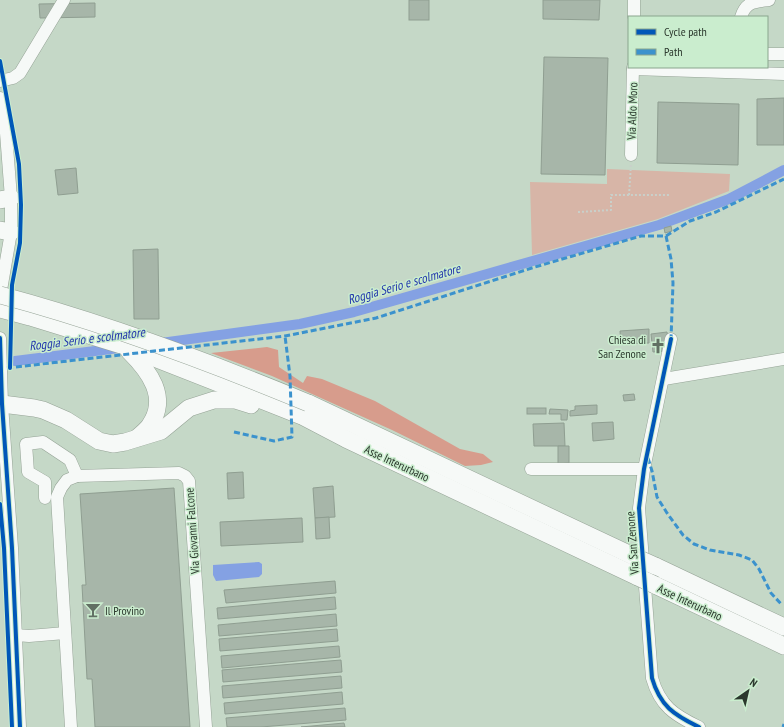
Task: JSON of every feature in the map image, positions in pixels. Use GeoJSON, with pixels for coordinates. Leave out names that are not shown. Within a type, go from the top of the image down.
{"type":"FeatureCollection","features":[{"type":"Feature","properties":{"kind":"highway","name":"Asse Interurbano"},"geometry":{"type":"LineString","coordinates":[[0,296],[91,322],[193,357],[305,409],[655,566],[784,627]]}},
{"type":"Feature","properties":{"kind":"highway","name":"Asse Interurbano"},"geometry":{"type":"LineString","coordinates":[[0,309],[124,346],[305,409],[346,439],[784,646]]}},
{"type":"Feature","properties":{"kind":"highway"},"geometry":{"type":"LineString","coordinates":[[124,346],[142,364],[153,381],[156,391],[158,408],[150,425],[137,438]]}},
{"type":"Feature","properties":{"kind":"highway"},"geometry":{"type":"LineString","coordinates":[[2,404],[43,410],[66,420],[93,438],[113,444],[125,442],[161,431],[189,408],[214,400],[235,400],[258,407],[305,409]]}},
{"type":"Feature","properties":{"kind":"street"},"geometry":{"type":"LineString","coordinates":[[0,81],[13,78],[20,73],[64,0]]}},
{"type":"Feature","properties":{"kind":"street"},"geometry":{"type":"LineString","coordinates":[[634,0],[634,16]]}},
{"type":"Feature","properties":{"kind":"street"},"geometry":{"type":"LineString","coordinates":[[741,16],[743,10],[750,3],[769,0]]}},
{"type":"Feature","properties":{"kind":"street"},"geometry":{"type":"LineString","coordinates":[[768,54],[784,54]]}},
{"type":"Feature","properties":{"kind":"street"},"geometry":{"type":"LineString","coordinates":[[633,68],[741,70],[784,74]]}},
{"type":"Feature","properties":{"kind":"street","name":"Via Aldo Moro"},"geometry":{"type":"LineString","coordinates":[[631,155],[633,68]]}},
{"type":"Feature","properties":{"kind":"street"},"geometry":{"type":"LineString","coordinates":[[0,98],[6,133],[6,231],[0,296]]}},
{"type":"Feature","properties":{"kind":"street","name":"Via San Zenone"},"geometry":{"type":"LineString","coordinates":[[671,339],[664,379],[644,469],[639,508],[652,678],[655,689],[669,710],[699,727]]}},
{"type":"Feature","properties":{"kind":"street"},"geometry":{"type":"LineString","coordinates":[[0,346],[6,548],[16,635],[20,727]]}},
{"type":"Feature","properties":{"kind":"street"},"geometry":{"type":"LineString","coordinates":[[664,379],[784,360]]}},
{"type":"Feature","properties":{"kind":"street"},"geometry":{"type":"LineString","coordinates":[[45,498],[45,482],[28,472],[26,444],[43,442],[70,460],[77,476],[67,480],[57,497],[71,727]]}},
{"type":"Feature","properties":{"kind":"street"},"geometry":{"type":"LineString","coordinates":[[531,469],[644,469]]}},
{"type":"Feature","properties":{"kind":"street","name":"Via Giovanni Falcone"},"geometry":{"type":"LineString","coordinates":[[77,476],[179,473],[185,476],[189,482],[206,727]]}},
{"type":"Feature","properties":{"kind":"street"},"geometry":{"type":"LineString","coordinates":[[16,635],[29,636],[65,633]]}},
{"type":"Feature","properties":{"kind":"path"},"geometry":{"type":"LineString","coordinates":[[629,195],[631,155]]}},
{"type":"Feature","properties":{"kind":"path"},"geometry":{"type":"LineString","coordinates":[[578,212],[611,210],[611,195],[670,195]]}},
{"type":"Feature","properties":{"kind":"shaded area"},"geometry":{"type":"Polygon","coordinates":[[[607,169],[730,174],[729,191],[658,219],[532,255],[530,182],[607,184],[607,169]]]}},
{"type":"Feature","properties":{"kind":"shaded area"},"geometry":{"type":"Polygon","coordinates":[[[267,347],[278,350],[279,367],[303,383],[307,376],[322,379],[375,401],[460,449],[483,454],[493,462],[481,465],[465,466],[392,430],[272,376],[211,353],[267,347]]]}},
{"type":"Feature","properties":{"kind":"water"},"geometry":{"type":"Polygon","coordinates":[[[259,562],[262,564],[262,574],[259,577],[216,581],[213,575],[213,565],[259,562]]]}},
{"type":"Feature","properties":{"kind":"building"},"geometry":{"type":"Polygon","coordinates":[[[409,0],[429,0],[429,20],[409,20],[409,0]]]}},
{"type":"Feature","properties":{"kind":"building"},"geometry":{"type":"Polygon","coordinates":[[[543,0],[600,0],[599,20],[543,19],[543,0]]]}},
{"type":"Feature","properties":{"kind":"building"},"geometry":{"type":"Polygon","coordinates":[[[95,3],[95,17],[40,18],[39,4],[95,3]]]}},
{"type":"Feature","properties":{"kind":"building"},"geometry":{"type":"Polygon","coordinates":[[[544,57],[608,58],[605,175],[541,174],[544,57]]]}},
{"type":"Feature","properties":{"kind":"building"},"geometry":{"type":"Polygon","coordinates":[[[784,98],[784,145],[757,145],[757,99],[784,98]]]}},
{"type":"Feature","properties":{"kind":"building"},"geometry":{"type":"Polygon","coordinates":[[[658,102],[739,104],[738,165],[657,163],[658,102]]]}},
{"type":"Feature","properties":{"kind":"building"},"geometry":{"type":"Polygon","coordinates":[[[76,168],[78,193],[58,195],[55,170],[76,168]]]}},
{"type":"Feature","properties":{"kind":"building"},"geometry":{"type":"Polygon","coordinates":[[[671,226],[672,231],[665,233],[664,228],[671,226]]]}},
{"type":"Feature","properties":{"kind":"building"},"geometry":{"type":"Polygon","coordinates":[[[158,249],[159,319],[134,319],[133,250],[158,249]]]}},
{"type":"Feature","properties":{"kind":"building"},"geometry":{"type":"Polygon","coordinates":[[[649,329],[649,343],[621,344],[620,331],[649,329]]]}},
{"type":"Feature","properties":{"kind":"building","name":"Chiesa di San Zenone"},"geometry":{"type":"Polygon","coordinates":[[[667,332],[668,341],[663,342],[664,351],[653,352],[651,334],[667,332]]]}},
{"type":"Feature","properties":{"kind":"building"},"geometry":{"type":"Polygon","coordinates":[[[634,394],[635,400],[624,401],[623,395],[634,394]]]}},
{"type":"Feature","properties":{"kind":"building"},"geometry":{"type":"Polygon","coordinates":[[[597,405],[597,414],[570,416],[570,411],[575,410],[575,406],[597,405]]]}},
{"type":"Feature","properties":{"kind":"building"},"geometry":{"type":"Polygon","coordinates":[[[527,408],[546,408],[546,414],[527,414],[527,408]]]}},
{"type":"Feature","properties":{"kind":"building"},"geometry":{"type":"Polygon","coordinates":[[[550,409],[568,410],[567,420],[561,420],[561,414],[549,414],[550,409]]]}},
{"type":"Feature","properties":{"kind":"building"},"geometry":{"type":"Polygon","coordinates":[[[613,422],[614,439],[593,441],[592,423],[613,422]]]}},
{"type":"Feature","properties":{"kind":"building"},"geometry":{"type":"Polygon","coordinates":[[[564,423],[565,446],[534,446],[533,424],[564,423]]]}},
{"type":"Feature","properties":{"kind":"building"},"geometry":{"type":"Polygon","coordinates":[[[558,446],[569,446],[569,463],[558,464],[558,446]]]}},
{"type":"Feature","properties":{"kind":"building"},"geometry":{"type":"Polygon","coordinates":[[[243,472],[244,498],[228,499],[227,473],[243,472]]]}},
{"type":"Feature","properties":{"kind":"building"},"geometry":{"type":"Polygon","coordinates":[[[333,486],[335,517],[315,518],[313,488],[333,486]]]}},
{"type":"Feature","properties":{"kind":"building"},"geometry":{"type":"Polygon","coordinates":[[[174,488],[190,727],[95,727],[92,679],[87,679],[82,585],[86,585],[80,494],[174,488]]]}},
{"type":"Feature","properties":{"kind":"building"},"geometry":{"type":"Polygon","coordinates":[[[329,517],[330,538],[316,539],[315,518],[329,517]]]}},
{"type":"Feature","properties":{"kind":"building"},"geometry":{"type":"Polygon","coordinates":[[[302,518],[303,542],[221,546],[220,522],[302,518]]]}},
{"type":"Feature","properties":{"kind":"building"},"geometry":{"type":"Polygon","coordinates":[[[335,581],[336,593],[226,603],[224,590],[335,581]]]}},
{"type":"Feature","properties":{"kind":"building"},"geometry":{"type":"Polygon","coordinates":[[[335,597],[336,609],[218,619],[217,608],[335,597]]]}},
{"type":"Feature","properties":{"kind":"building"},"geometry":{"type":"Polygon","coordinates":[[[336,614],[337,626],[219,636],[218,625],[336,614]]]}},
{"type":"Feature","properties":{"kind":"building"},"geometry":{"type":"Polygon","coordinates":[[[337,629],[338,641],[220,651],[219,639],[337,629]]]}},
{"type":"Feature","properties":{"kind":"building"},"geometry":{"type":"Polygon","coordinates":[[[339,646],[340,657],[222,668],[221,656],[339,646]]]}},
{"type":"Feature","properties":{"kind":"building"},"geometry":{"type":"Polygon","coordinates":[[[341,660],[342,672],[223,682],[222,670],[341,660]]]}},
{"type":"Feature","properties":{"kind":"building"},"geometry":{"type":"Polygon","coordinates":[[[341,676],[342,688],[223,698],[222,686],[341,676]]]}},
{"type":"Feature","properties":{"kind":"building"},"geometry":{"type":"Polygon","coordinates":[[[342,692],[343,704],[225,714],[224,703],[342,692]]]}},
{"type":"Feature","properties":{"kind":"building"},"geometry":{"type":"Polygon","coordinates":[[[345,708],[346,720],[261,727],[227,727],[226,718],[345,708]]]}},
{"type":"Feature","properties":{"kind":"building"},"geometry":{"type":"Polygon","coordinates":[[[344,723],[345,727],[301,727],[344,723]]]}},
{"type":"Feature","properties":{"kind":"waterway","name":"Roggia Serio e scolmatore"},"geometry":{"type":"LineString","coordinates":[[161,343],[300,324],[354,312],[659,225],[729,199],[784,170]]}},
{"type":"Feature","properties":{"kind":"waterway","name":"Roggia Serio e scolmatore"},"geometry":{"type":"LineString","coordinates":[[15,361],[119,348]]}},
{"type":"Feature","properties":{"kind":"marked path"},"geometry":{"type":"LineString","coordinates":[[7,368],[285,336],[376,318],[535,267],[641,236],[666,236],[690,221],[716,212],[784,179]]}},
{"type":"Feature","properties":{"kind":"marked path"},"geometry":{"type":"LineString","coordinates":[[666,236],[671,259],[673,283],[671,339]]}},
{"type":"Feature","properties":{"kind":"marked path"},"geometry":{"type":"LineString","coordinates":[[234,432],[274,441],[292,437],[290,376],[285,336]]}},
{"type":"Feature","properties":{"kind":"marked path"},"geometry":{"type":"LineString","coordinates":[[648,458],[657,497],[683,535],[694,544],[710,550],[739,555],[752,560],[759,569],[771,593],[782,605]]}},
{"type":"Feature","properties":{"kind":"cycle path"},"geometry":{"type":"LineString","coordinates":[[0,61],[19,164],[21,205],[20,243],[12,285],[10,368]]}},
{"type":"Feature","properties":{"kind":"cycle path"},"geometry":{"type":"LineString","coordinates":[[0,338],[2,404],[12,548],[20,727]]}},
{"type":"Feature","properties":{"kind":"cycle path"},"geometry":{"type":"LineString","coordinates":[[671,339],[644,469],[639,508],[652,678],[655,688],[664,703],[675,714],[699,727]]}},
{"type":"Feature","properties":{"kind":"cycle path"},"geometry":{"type":"LineString","coordinates":[[0,504],[4,548],[12,727]]}},
{"type":"Feature","properties":{"kind":"place","name":"Chiesa di San Zenone"},"geometry":{"type":"Point","coordinates":[658,346]}},
{"type":"Feature","properties":{"kind":"place","name":"Il Provino"},"geometry":{"type":"Point","coordinates":[93,610]}}]}
